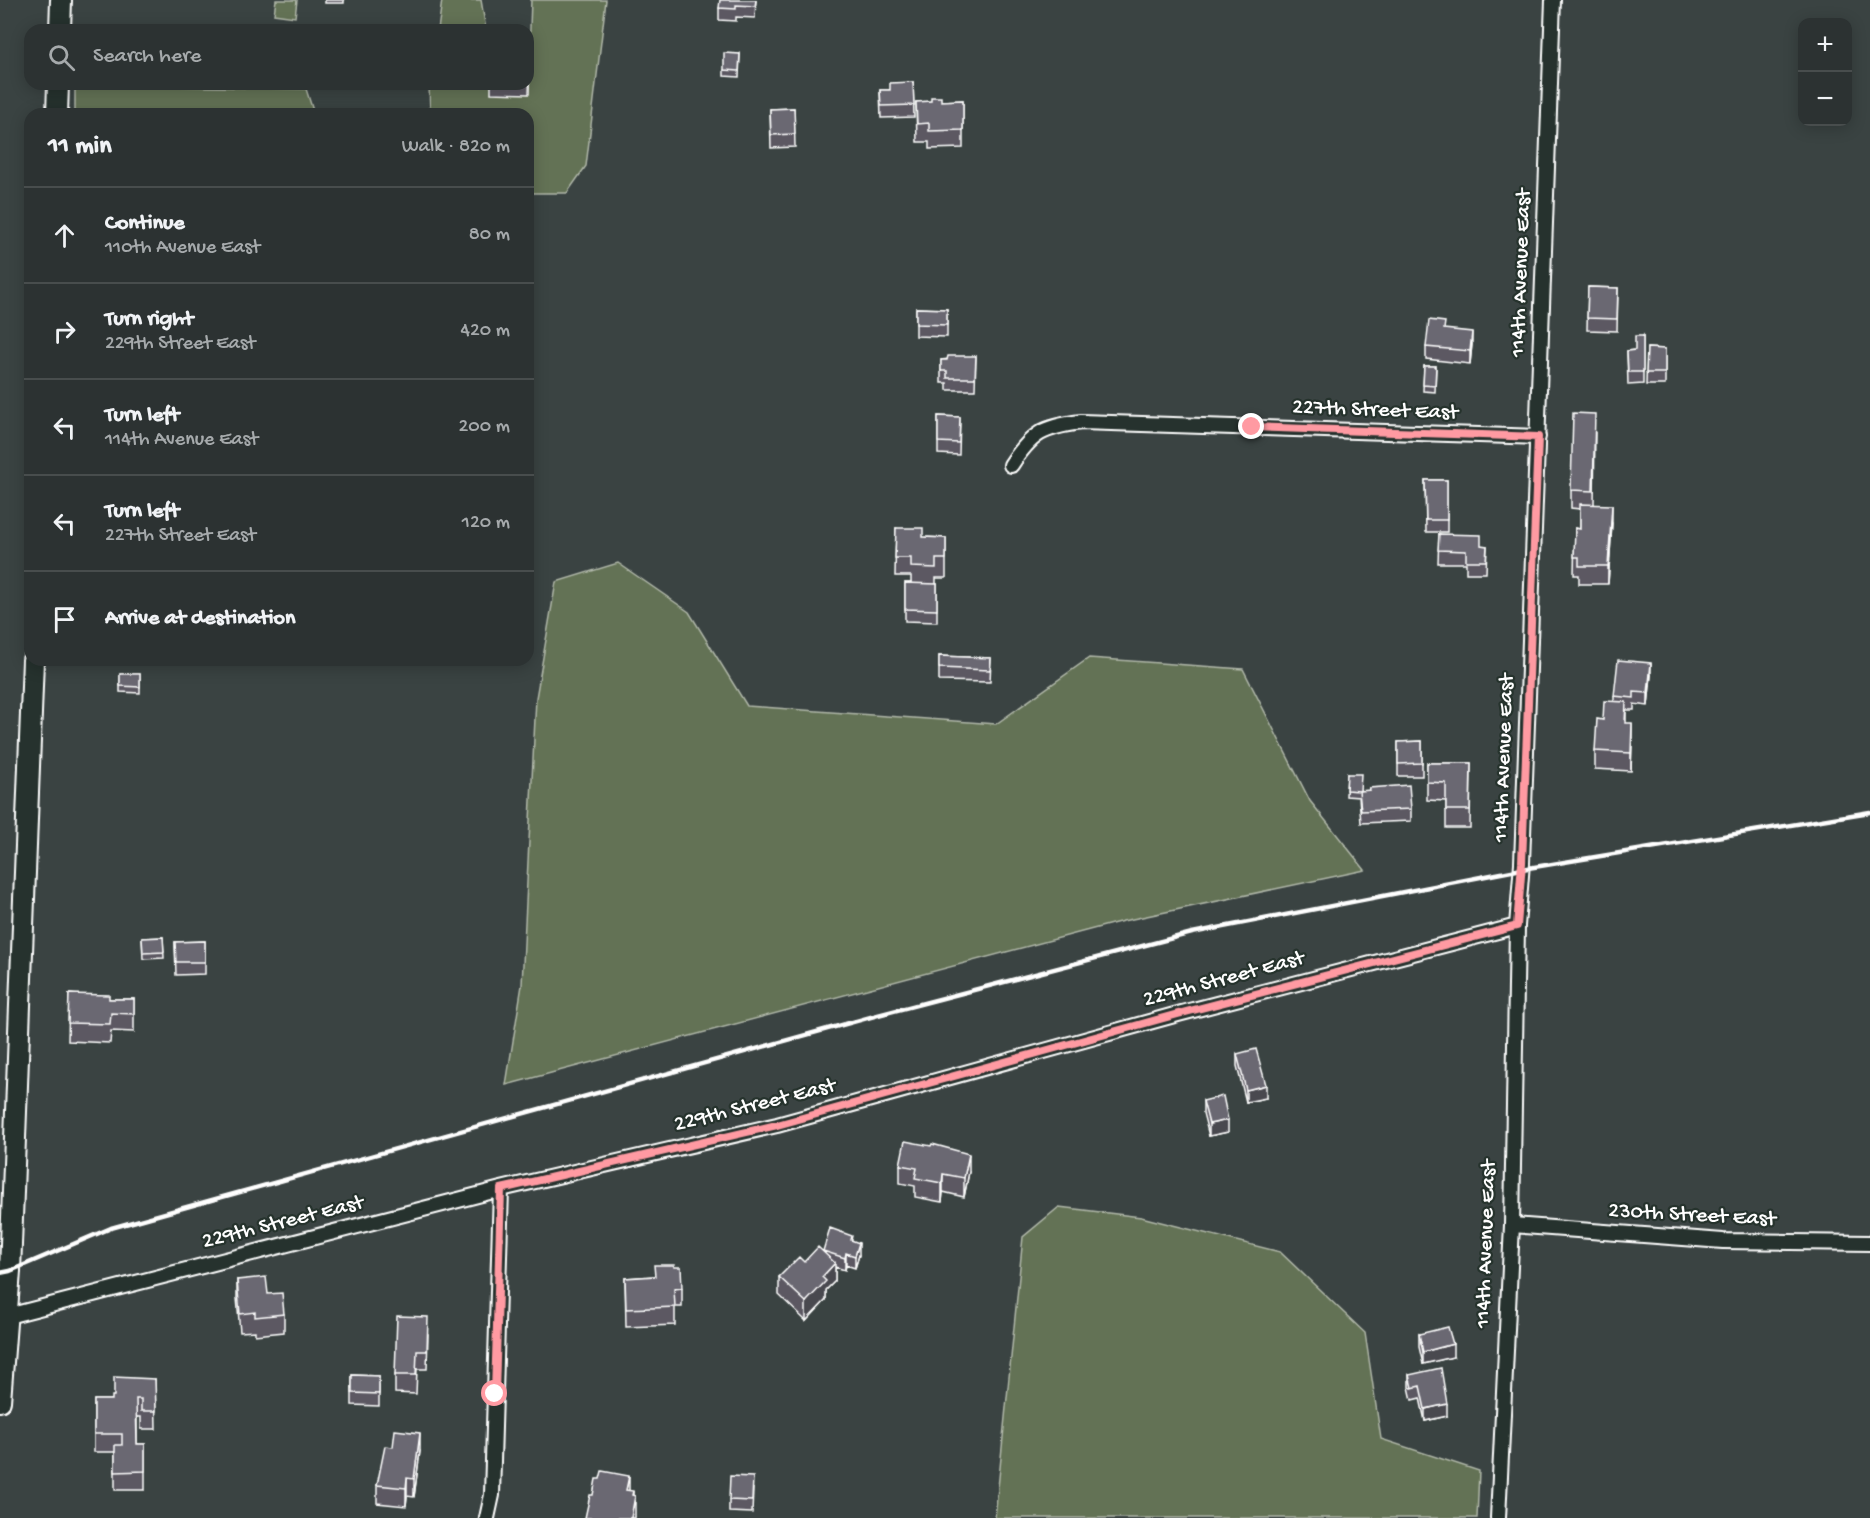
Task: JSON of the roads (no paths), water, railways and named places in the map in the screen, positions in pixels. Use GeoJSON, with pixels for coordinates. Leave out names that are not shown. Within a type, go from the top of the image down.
{"type":"FeatureCollection","features":[{"type":"Feature","properties":{"kind":"street"},"geometry":{"type":"LineString","coordinates":[[60,24],[61,0]]}},
{"type":"Feature","properties":{"kind":"street","name":"114th Avenue East"},"geometry":{"type":"LineString","coordinates":[[1498,1518],[1512,1225],[1517,926],[1522,863],[1553,0]]}},
{"type":"Feature","properties":{"kind":"street"},"geometry":{"type":"LineString","coordinates":[[57,108],[58,90]]}},
{"type":"Feature","properties":{"kind":"street","name":"227th Street East"},"geometry":{"type":"LineString","coordinates":[[1011,465],[1022,448],[1045,428],[1081,422],[1538,437]]}},
{"type":"Feature","properties":{"kind":"street"},"geometry":{"type":"LineString","coordinates":[[0,1401],[2,1317],[10,1271],[33,666]]}},
{"type":"Feature","properties":{"kind":"street","name":"229th Street East"},"geometry":{"type":"LineString","coordinates":[[2,1317],[501,1189],[777,1125],[1178,1014],[1517,926]]}},
{"type":"Feature","properties":{"kind":"street"},"geometry":{"type":"LineString","coordinates":[[487,1518],[492,1486],[501,1189]]}},
{"type":"Feature","properties":{"kind":"street","name":"230th Street East"},"geometry":{"type":"LineString","coordinates":[[1512,1225],[1723,1241],[1870,1243]]}},
{"type":"Feature","properties":{"kind":"railway"},"geometry":{"type":"LineString","coordinates":[[0,1273],[10,1271],[111,1228],[878,1015],[1192,933],[1522,869],[1870,812]]}}]}
